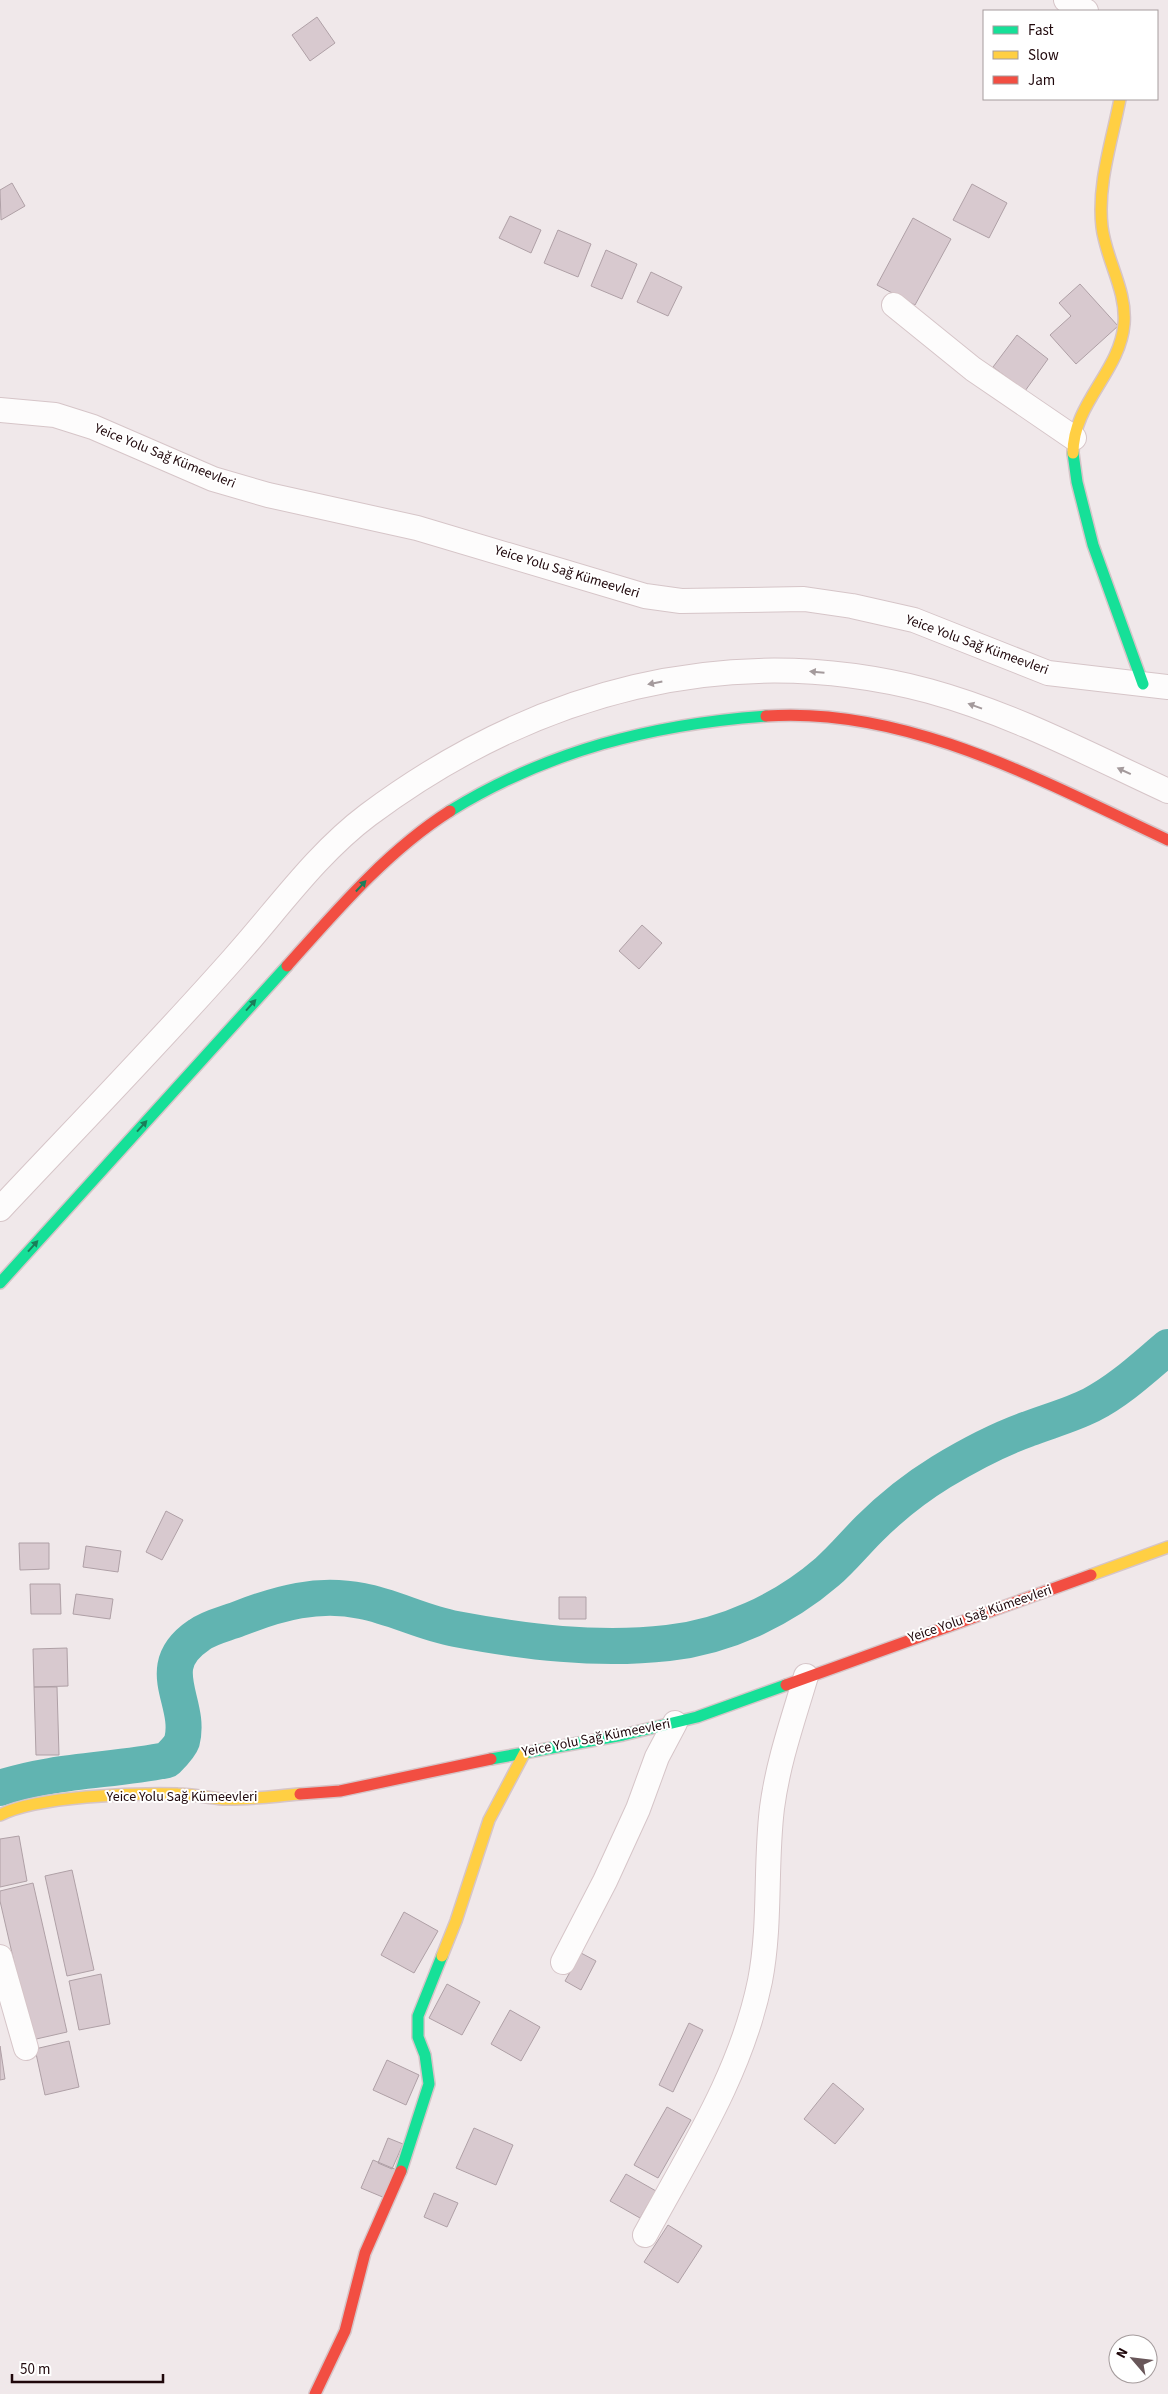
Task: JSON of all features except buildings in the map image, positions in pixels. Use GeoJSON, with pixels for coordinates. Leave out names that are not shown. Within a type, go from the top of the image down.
{"type":"FeatureCollection","features":[{"type":"Feature","properties":{"kind":"street"},"geometry":{"type":"LineString","coordinates":[[1066,0],[1084,10]]}},
{"type":"Feature","properties":{"kind":"street"},"geometry":{"type":"LineString","coordinates":[[1120,100],[1102,190],[1102,225],[1106,250],[1124,300],[1124,325],[1120,344],[1083,410],[1074,438],[1074,470],[1100,569],[1143,684]]}},
{"type":"Feature","properties":{"kind":"street"},"geometry":{"type":"LineString","coordinates":[[894,306],[973,369],[1074,438]]}},
{"type":"Feature","properties":{"kind":"street","name":"Yeice Yolu Sağ Kümeevleri"},"geometry":{"type":"LineString","coordinates":[[0,410],[56,415],[93,426],[213,479],[268,495],[417,528],[645,596],[681,601],[804,599],[852,606],[914,620],[1048,673],[1168,687]]}},
{"type":"Feature","properties":{"kind":"street"},"geometry":{"type":"LineString","coordinates":[[0,1210],[233,960],[324,855],[367,816],[448,763],[486,743],[562,708],[598,696],[693,676],[778,669],[822,672],[883,681],[930,691],[972,704],[1038,730],[1168,791]]}},
{"type":"Feature","properties":{"kind":"street"},"geometry":{"type":"LineString","coordinates":[[0,1283],[369,877],[432,824],[477,794],[510,776],[598,742],[653,730],[707,722],[784,716],[822,716],[859,720],[891,726],[1010,768],[1168,840]]}},
{"type":"Feature","properties":{"kind":"street","name":"Yeice Yolu Sağ Kümeevleri"},"geometry":{"type":"LineString","coordinates":[[0,1815],[12,1809],[36,1804],[98,1797],[178,1794],[224,1799],[340,1792],[526,1752],[623,1735],[696,1717],[806,1676],[1168,1548]]}},
{"type":"Feature","properties":{"kind":"street"},"geometry":{"type":"LineString","coordinates":[[645,2235],[724,2089],[737,2062],[751,2016],[765,1947],[772,1806],[781,1754],[806,1676]]}},
{"type":"Feature","properties":{"kind":"street"},"geometry":{"type":"LineString","coordinates":[[563,1962],[605,1881],[638,1809],[657,1757],[675,1723]]}},
{"type":"Feature","properties":{"kind":"street"},"geometry":{"type":"LineString","coordinates":[[315,2394],[345,2331],[360,2284],[365,2253],[404,2165],[429,2084],[425,2055],[418,2037],[418,2016],[456,1921],[488,1820],[526,1752]]}},
{"type":"Feature","properties":{"kind":"street"},"geometry":{"type":"LineString","coordinates":[[0,1957],[26,2048]]}},
{"type":"Feature","properties":{"kind":"waterway"},"geometry":{"type":"LineString","coordinates":[[0,1788],[62,1774],[167,1760],[182,1741],[184,1726],[175,1672],[177,1660],[185,1647],[208,1630],[253,1613],[284,1604],[330,1598],[362,1601],[456,1629],[508,1638],[588,1646],[668,1643],[711,1635],[732,1628],[772,1610],[810,1586],[833,1567],[886,1513],[931,1478],[994,1443],[1068,1415],[1102,1399],[1122,1386],[1168,1347]]}},
{"type":"Feature","properties":{"kind":"traffic: fast"},"geometry":{"type":"LineString","coordinates":[[1073,453],[1077,482],[1093,545],[1143,684]]}},
{"type":"Feature","properties":{"kind":"traffic: fast"},"geometry":{"type":"LineString","coordinates":[[450,811],[524,772],[602,744],[683,726],[766,716]]}},
{"type":"Feature","properties":{"kind":"traffic: fast"},"geometry":{"type":"LineString","coordinates":[[0,1283],[287,966]]}},
{"type":"Feature","properties":{"kind":"traffic: fast"},"geometry":{"type":"LineString","coordinates":[[491,1759],[623,1735],[697,1717],[786,1685]]}},
{"type":"Feature","properties":{"kind":"traffic: fast"},"geometry":{"type":"LineString","coordinates":[[401,2171],[429,2084],[425,2055],[418,2037],[418,2016],[442,1956]]}},
{"type":"Feature","properties":{"kind":"traffic: slow"},"geometry":{"type":"LineString","coordinates":[[1073,453],[1075,435],[1080,418],[1114,357],[1121,341],[1124,324],[1122,299],[1104,239],[1101,211],[1103,179],[1120,100]]}},
{"type":"Feature","properties":{"kind":"traffic: slow"},"geometry":{"type":"LineString","coordinates":[[1091,1575],[1168,1547]]}},
{"type":"Feature","properties":{"kind":"traffic: slow"},"geometry":{"type":"LineString","coordinates":[[442,1956],[456,1921],[489,1820],[525,1752]]}},
{"type":"Feature","properties":{"kind":"traffic: slow"},"geometry":{"type":"LineString","coordinates":[[0,1815],[37,1804],[112,1795],[184,1794],[232,1799],[300,1794]]}},
{"type":"Feature","properties":{"kind":"traffic: jam"},"geometry":{"type":"LineString","coordinates":[[766,716],[819,716],[871,723],[922,736],[973,752],[1023,773],[1168,840]]}},
{"type":"Feature","properties":{"kind":"traffic: jam"},"geometry":{"type":"LineString","coordinates":[[287,966],[343,903],[384,863],[405,844],[450,811]]}},
{"type":"Feature","properties":{"kind":"traffic: jam"},"geometry":{"type":"LineString","coordinates":[[786,1685],[1091,1575]]}},
{"type":"Feature","properties":{"kind":"traffic: jam"},"geometry":{"type":"LineString","coordinates":[[300,1794],[340,1791],[491,1759]]}},
{"type":"Feature","properties":{"kind":"traffic: jam"},"geometry":{"type":"LineString","coordinates":[[315,2394],[345,2331],[365,2253],[401,2171]]}}]}
